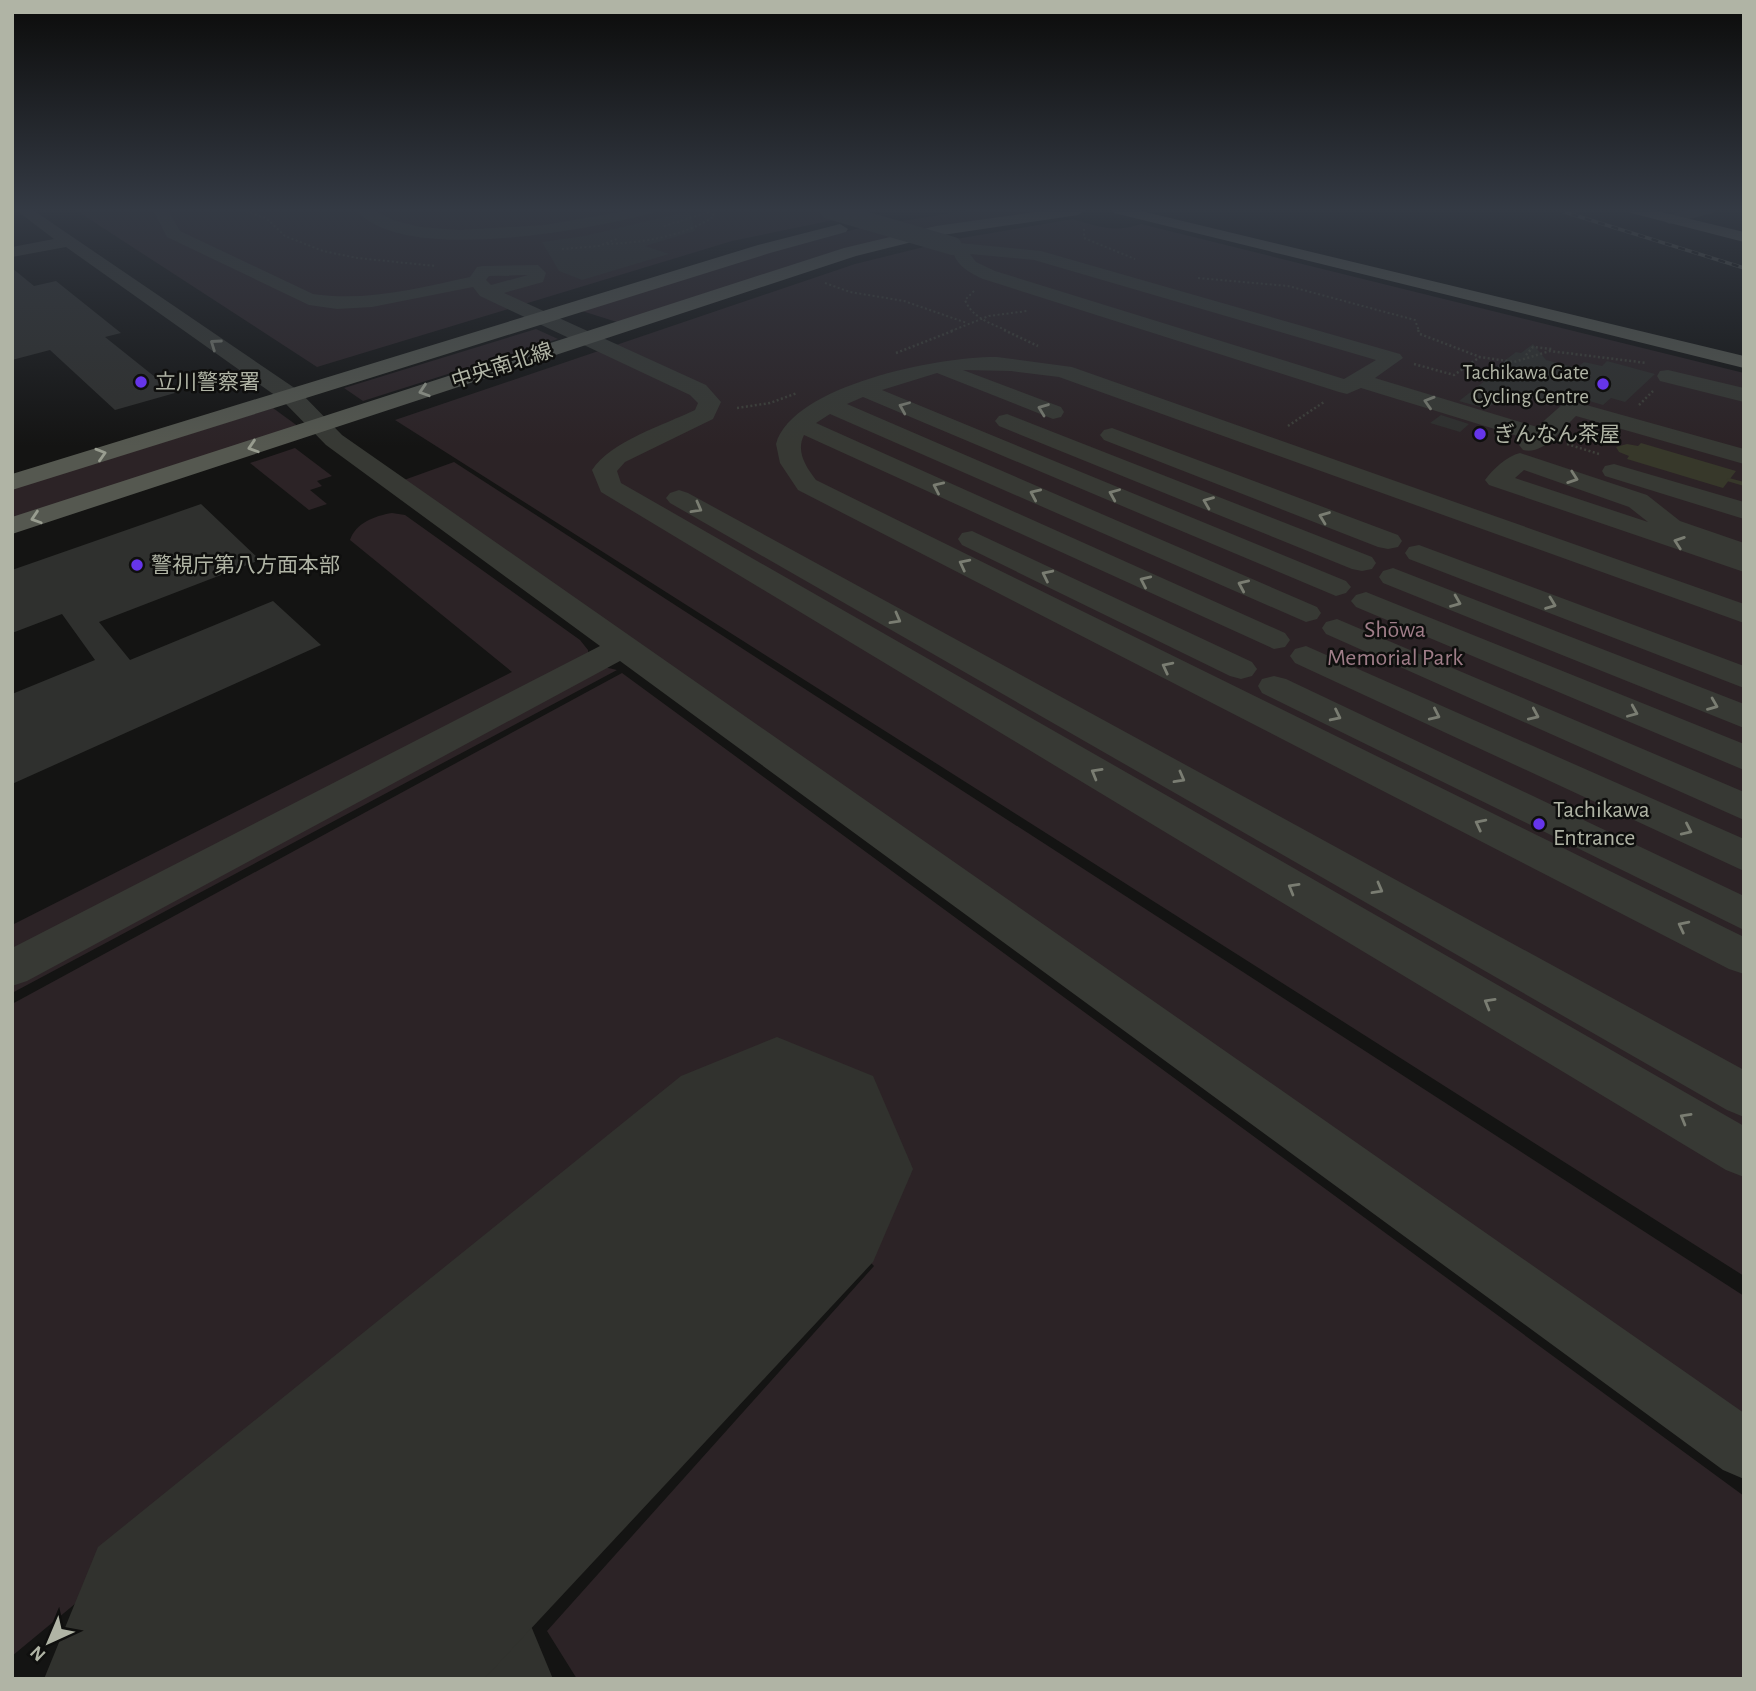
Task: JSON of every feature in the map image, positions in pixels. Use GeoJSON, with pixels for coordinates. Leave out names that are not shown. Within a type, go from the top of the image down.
{"type":"FeatureCollection","features":[{"type":"Feature","properties":{"kind":"main road","name":"中央南北線"},"geometry":{"type":"LineString","coordinates":[[12,482],[305,396],[640,289]]}},
{"type":"Feature","properties":{"kind":"main road","name":"中央南北線"},"geometry":{"type":"LineString","coordinates":[[12,526],[305,396],[587,338],[735,289]]}},
{"type":"Feature","properties":{"kind":"main road"},"geometry":{"type":"LineString","coordinates":[[1443,289],[1744,362]]}},
{"type":"Feature","properties":{"kind":"main road"},"geometry":{"type":"LineString","coordinates":[[1480,289],[1744,355]]}},
{"type":"Feature","properties":{"kind":"street"},"geometry":{"type":"LineString","coordinates":[[140,289],[305,396],[623,647],[1744,1449]]}},
{"type":"Feature","properties":{"kind":"street"},"geometry":{"type":"LineString","coordinates":[[168,289],[224,326]]}},
{"type":"Feature","properties":{"kind":"street"},"geometry":{"type":"LineString","coordinates":[[288,289],[309,299],[337,303],[459,289]]}},
{"type":"Feature","properties":{"kind":"street"},"geometry":{"type":"LineString","coordinates":[[488,289],[545,319],[698,390],[710,402],[705,414],[616,457],[604,470],[610,487],[1744,1153]]}},
{"type":"Feature","properties":{"kind":"street"},"geometry":{"type":"LineString","coordinates":[[1033,289],[1352,384],[1542,436]]}},
{"type":"Feature","properties":{"kind":"street"},"geometry":{"type":"LineString","coordinates":[[1183,289],[1394,364]]}},
{"type":"Feature","properties":{"kind":"street"},"geometry":{"type":"LineString","coordinates":[[587,338],[616,342],[720,388],[733,398],[737,408],[726,420],[650,456],[638,466],[639,475],[1744,1095]]}},
{"type":"Feature","properties":{"kind":"street"},"geometry":{"type":"LineString","coordinates":[[988,363],[1452,523],[1744,642]]}},
{"type":"Feature","properties":{"kind":"street"},"geometry":{"type":"LineString","coordinates":[[934,379],[988,363],[1064,372],[1422,512]]}},
{"type":"Feature","properties":{"kind":"street"},"geometry":{"type":"LineString","coordinates":[[1352,384],[1394,364]]}},
{"type":"Feature","properties":{"kind":"street"},"geometry":{"type":"LineString","coordinates":[[1660,369],[1744,395]]}},
{"type":"Feature","properties":{"kind":"street"},"geometry":{"type":"LineString","coordinates":[[1069,419],[934,379],[896,377],[811,413],[795,437],[793,468],[807,485],[1215,691],[1262,697],[1744,914]]}},
{"type":"Feature","properties":{"kind":"street"},"geometry":{"type":"LineString","coordinates":[[864,390],[1336,587]]}},
{"type":"Feature","properties":{"kind":"street"},"geometry":{"type":"LineString","coordinates":[[829,405],[1306,612]]}},
{"type":"Feature","properties":{"kind":"street"},"geometry":{"type":"LineString","coordinates":[[1744,457],[1572,408],[1531,446],[1744,512]]}},
{"type":"Feature","properties":{"kind":"street"},"geometry":{"type":"LineString","coordinates":[[1536,409],[1563,417]]}},
{"type":"Feature","properties":{"kind":"street"},"geometry":{"type":"LineString","coordinates":[[986,413],[1362,563]]}},
{"type":"Feature","properties":{"kind":"street"},"geometry":{"type":"LineString","coordinates":[[1094,428],[1388,541]]}},
{"type":"Feature","properties":{"kind":"street"},"geometry":{"type":"LineString","coordinates":[[795,437],[1274,640]]}},
{"type":"Feature","properties":{"kind":"street"},"geometry":{"type":"LineString","coordinates":[[795,437],[1241,669]]}},
{"type":"Feature","properties":{"kind":"street"},"geometry":{"type":"LineString","coordinates":[[1744,552],[1670,527],[1638,502],[1520,460],[1498,480],[1744,564]]}},
{"type":"Feature","properties":{"kind":"street"},"geometry":{"type":"LineString","coordinates":[[1215,691],[1422,512]]}},
{"type":"Feature","properties":{"kind":"street"},"geometry":{"type":"LineString","coordinates":[[1262,697],[1452,523]]}},
{"type":"Feature","properties":{"kind":"street"},"geometry":{"type":"LineString","coordinates":[[1452,523],[1744,614]]}},
{"type":"Feature","properties":{"kind":"street"},"geometry":{"type":"LineString","coordinates":[[1419,553],[1744,678]]}},
{"type":"Feature","properties":{"kind":"street"},"geometry":{"type":"LineString","coordinates":[[1393,577],[1744,717]]}},
{"type":"Feature","properties":{"kind":"street"},"geometry":{"type":"LineString","coordinates":[[1366,601],[1744,758]]}},
{"type":"Feature","properties":{"kind":"street"},"geometry":{"type":"LineString","coordinates":[[1337,628],[1744,807]]}},
{"type":"Feature","properties":{"kind":"street"},"geometry":{"type":"LineString","coordinates":[[12,968],[623,647]]}},
{"type":"Feature","properties":{"kind":"street"},"geometry":{"type":"LineString","coordinates":[[1306,656],[1744,856]]}},
{"type":"Feature","properties":{"kind":"street"},"geometry":{"type":"LineString","coordinates":[[1262,697],[1744,957]]}},
{"type":"Feature","properties":{"kind":"path"},"geometry":{"type":"LineString","coordinates":[[841,289],[904,301],[968,324]]}},
{"type":"Feature","properties":{"kind":"path"},"geometry":{"type":"LineString","coordinates":[[978,289],[969,293],[965,306],[982,320],[1038,345],[1045,354],[1039,367]]}},
{"type":"Feature","properties":{"kind":"path"},"geometry":{"type":"LineString","coordinates":[[1299,289],[1415,320],[1420,334],[1480,357],[1514,362],[1526,356],[1533,347],[1660,369]]}},
{"type":"Feature","properties":{"kind":"path"},"geometry":{"type":"LineString","coordinates":[[1394,364],[1454,375],[1480,357]]}},
{"type":"Feature","properties":{"kind":"path"},"geometry":{"type":"LineString","coordinates":[[1286,428],[1352,384]]}},
{"type":"Feature","properties":{"kind":"green space"},"geometry":{"type":"Polygon","coordinates":[[[197,289],[574,289],[317,367],[197,289]]]}},
{"type":"Feature","properties":{"kind":"green space"},"geometry":{"type":"Polygon","coordinates":[[[652,289],[735,289],[620,323],[582,311],[652,289]]]}},
{"type":"Feature","properties":{"kind":"green space","name":"Shōwa Memorial Park"},"geometry":{"type":"Polygon","coordinates":[[[782,289],[1404,289],[1744,373],[1744,1276],[395,420],[782,289]]]}},
{"type":"Feature","properties":{"kind":"green space"},"geometry":{"type":"Polygon","coordinates":[[[536,329],[558,339],[363,401],[344,388],[536,329]]]}},
{"type":"Feature","properties":{"kind":"green space"},"geometry":{"type":"Polygon","coordinates":[[[273,408],[299,427],[12,520],[12,489],[273,408]]]}},
{"type":"Feature","properties":{"kind":"green space"},"geometry":{"type":"Polygon","coordinates":[[[295,448],[332,476],[317,481],[322,486],[310,490],[327,504],[309,510],[250,463],[295,448]]]}},
{"type":"Feature","properties":{"kind":"green space"},"geometry":{"type":"Polygon","coordinates":[[[454,462],[1744,1296],[1744,1417],[404,480],[454,462]]]}},
{"type":"Feature","properties":{"kind":"green space"},"geometry":{"type":"Polygon","coordinates":[[[392,513],[405,515],[580,640],[588,650],[589,659],[12,962],[12,925],[512,672],[350,540],[366,521],[392,513]]]}},
{"type":"Feature","properties":{"kind":"green space"},"geometry":{"type":"Polygon","coordinates":[[[600,666],[617,670],[12,993],[12,972],[600,666]]]}},
{"type":"Feature","properties":{"kind":"green space"},"geometry":{"type":"Polygon","coordinates":[[[622,673],[1744,1496],[1744,1679],[577,1679],[547,1631],[874,1266],[700,1087],[12,1656],[12,1004],[622,673]]]}},
{"type":"Feature","properties":{"kind":"shaded area"},"geometry":{"type":"Polygon","coordinates":[[[1641,443],[1736,471],[1723,488],[1627,459],[1629,456],[1619,452],[1616,447],[1627,444],[1638,446],[1641,443]]]}},
{"type":"Feature","properties":{"kind":"building"},"geometry":{"type":"Polygon","coordinates":[[[12,289],[66,289],[121,333],[105,337],[175,393],[115,410],[50,350],[12,360],[12,289]]]}},
{"type":"Feature","properties":{"kind":"building"},"geometry":{"type":"Polygon","coordinates":[[[1533,344],[1546,360],[1577,368],[1584,362],[1602,366],[1607,361],[1655,374],[1625,402],[1611,398],[1603,405],[1558,392],[1548,401],[1510,390],[1487,409],[1459,401],[1491,376],[1486,375],[1516,352],[1521,353],[1533,344]]]}},
{"type":"Feature","properties":{"kind":"building"},"geometry":{"type":"Polygon","coordinates":[[[1441,415],[1469,424],[1460,432],[1430,423],[1441,415]]]}},
{"type":"Feature","properties":{"kind":"building"},"geometry":{"type":"Polygon","coordinates":[[[201,504],[260,560],[99,622],[130,660],[273,601],[321,645],[12,784],[12,694],[95,660],[62,614],[12,633],[12,570],[201,504]]]}},
{"type":"Feature","properties":{"kind":"waterway"},"geometry":{"type":"LineString","coordinates":[[1729,480],[1744,484]]}},
{"type":"Feature","properties":{"kind":"taxiway"},"geometry":{"type":"LineString","coordinates":[[392,1528],[478,1679]]}},
{"type":"Feature","properties":{"kind":"runway"},"geometry":{"type":"LineString","coordinates":[[230,1679],[777,1169]]}},
{"type":"Feature","properties":{"kind":"place","name":"立川警察署"},"geometry":{"type":"Point","coordinates":[141,382]}},
{"type":"Feature","properties":{"kind":"place","name":"Tachikawa Gate Cycling Centre"},"geometry":{"type":"Point","coordinates":[1603,384]}},
{"type":"Feature","properties":{"kind":"place","name":"ぎんなん茶屋"},"geometry":{"type":"Point","coordinates":[1480,434]}},
{"type":"Feature","properties":{"kind":"place","name":"警視庁第八方面本部"},"geometry":{"type":"Point","coordinates":[137,565]}},
{"type":"Feature","properties":{"kind":"place","name":"Tachikawa Entrance"},"geometry":{"type":"Point","coordinates":[1539,824]}}]}
